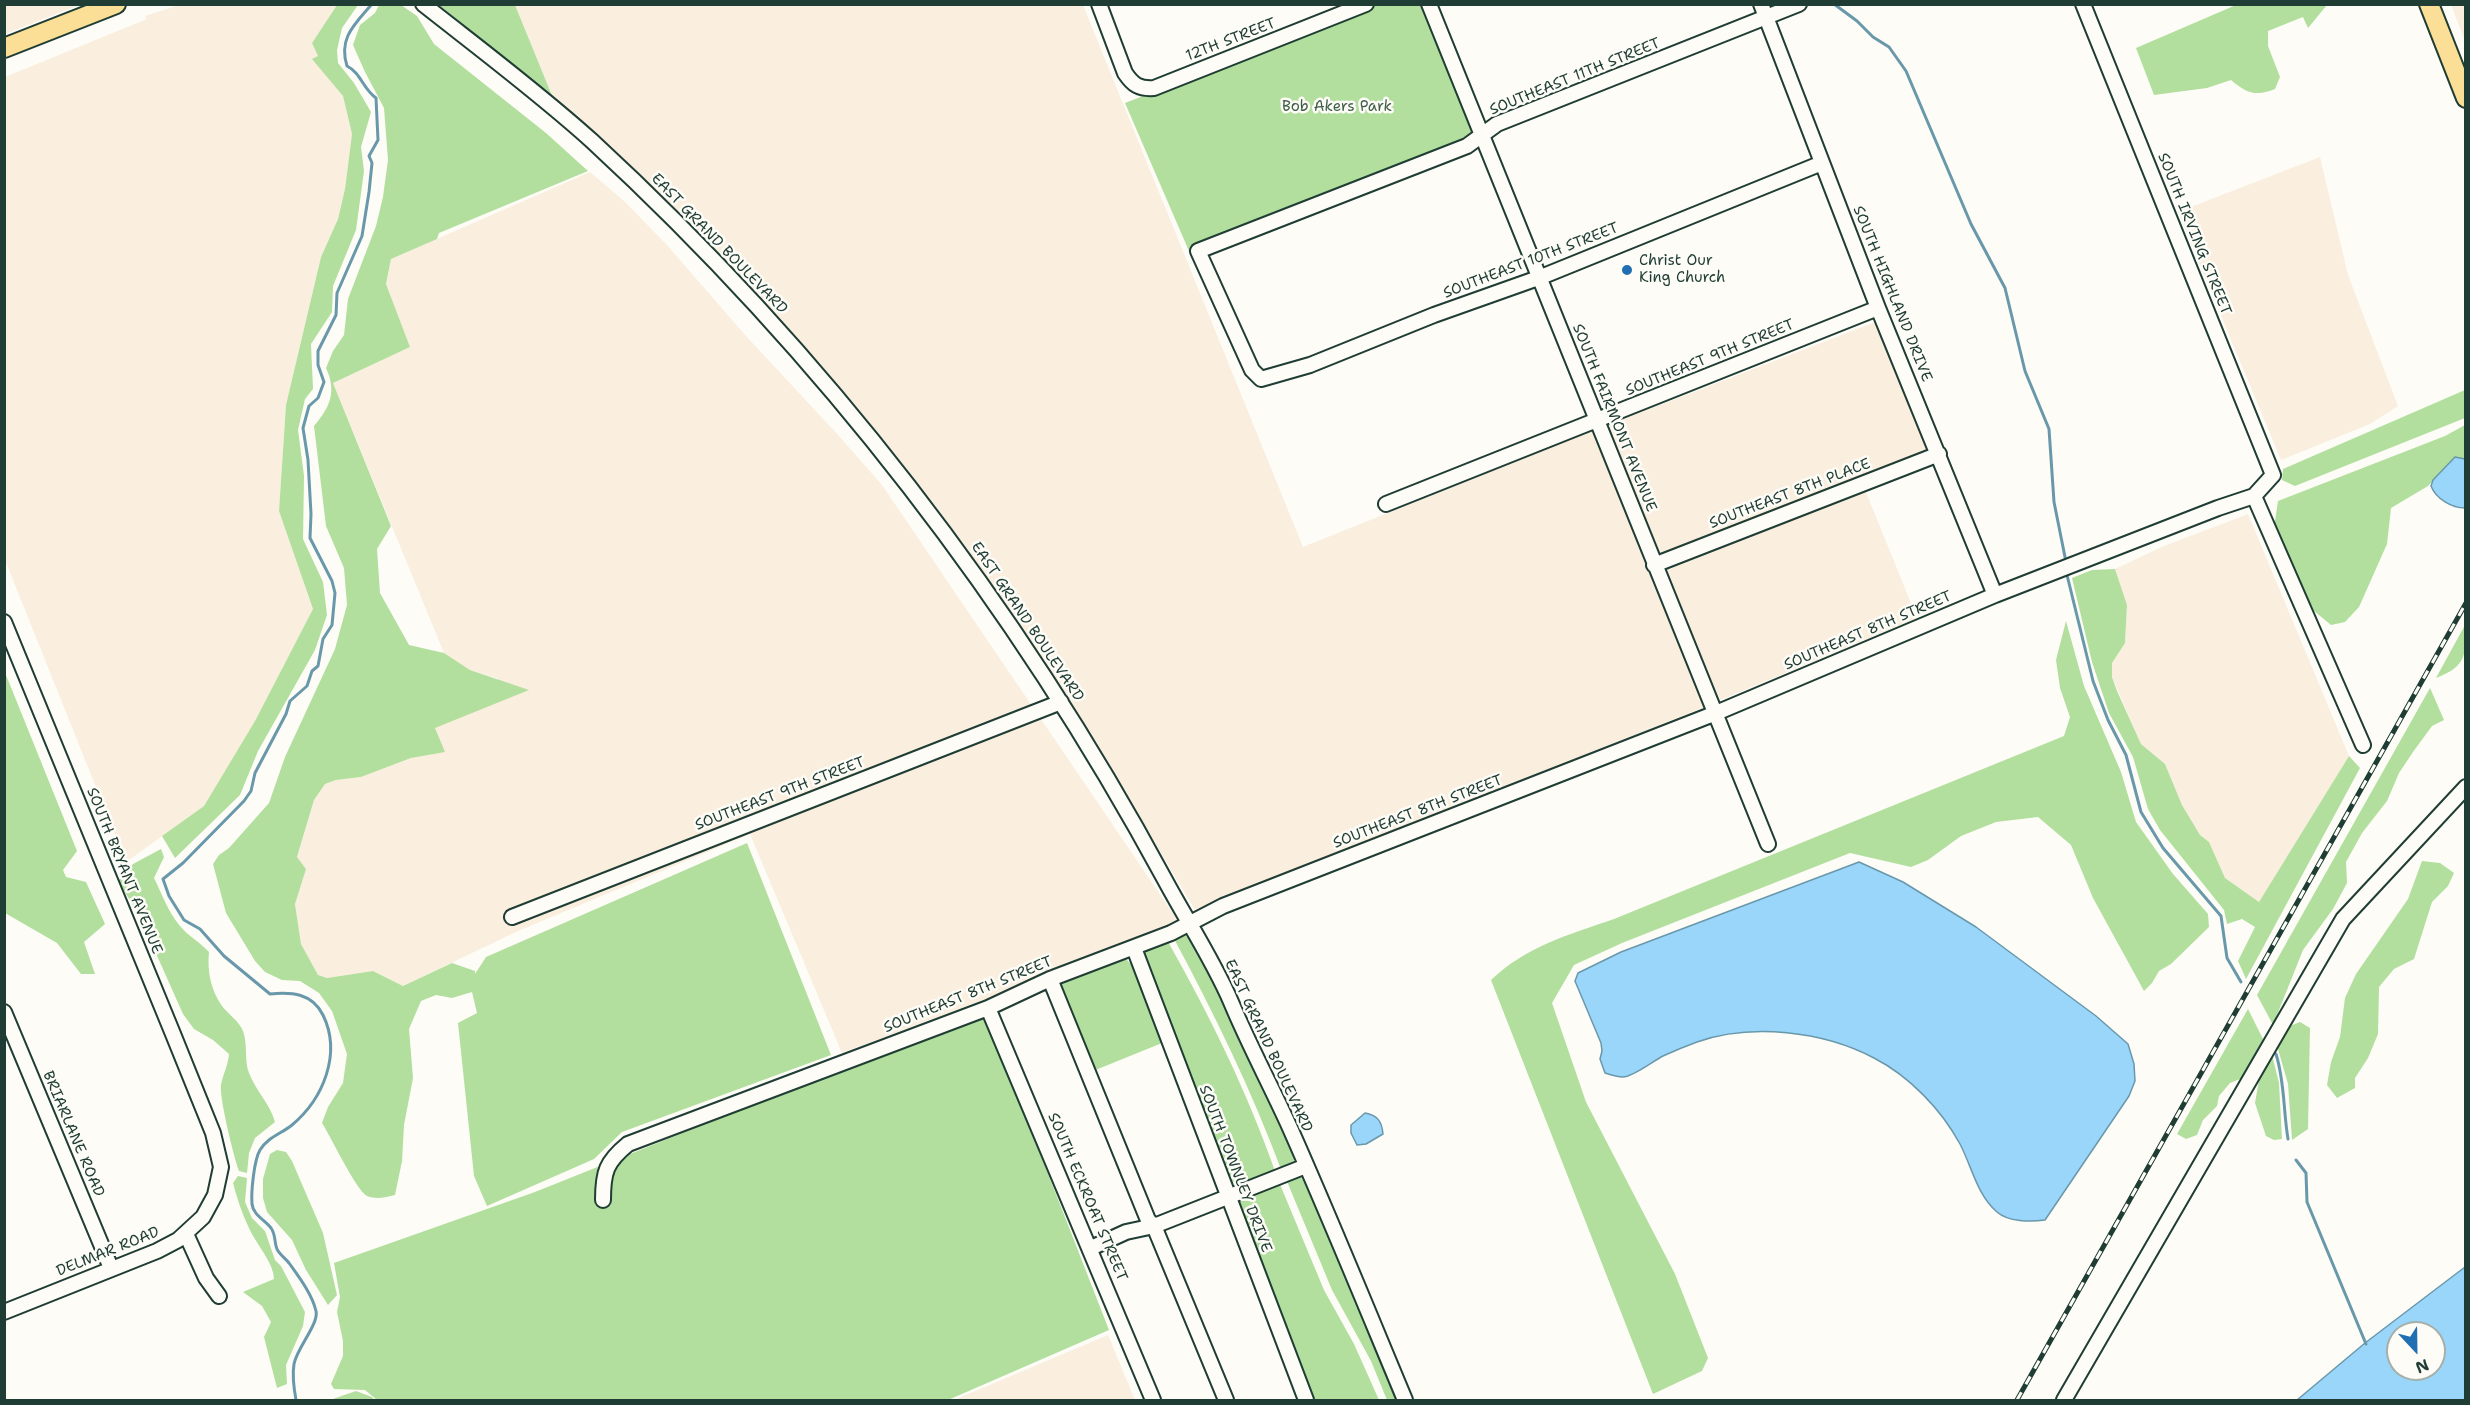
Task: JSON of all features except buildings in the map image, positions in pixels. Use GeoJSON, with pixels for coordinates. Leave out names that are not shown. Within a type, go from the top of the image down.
{"type":"FeatureCollection","features":[{"type":"Feature","properties":{"kind":"main road"},"geometry":{"type":"LineString","coordinates":[[4,48],[116,4]]}},
{"type":"Feature","properties":{"kind":"main road"},"geometry":{"type":"LineString","coordinates":[[2429,4],[2466,98]]}},
{"type":"Feature","properties":{"kind":"street","name":"EAST GRAND BOULEVARD"},"geometry":{"type":"LineString","coordinates":[[423,4],[542,98],[590,140],[684,230],[792,343],[886,456],[945,533],[1061,702],[1134,822],[1190,923],[1257,1055],[1330,1220],[1405,1401]]}},
{"type":"Feature","properties":{"kind":"street","name":"12TH STREET"},"geometry":{"type":"LineString","coordinates":[[1099,4],[1125,73],[1132,83],[1141,89],[1154,88],[1366,4]]}},
{"type":"Feature","properties":{"kind":"street","name":"SOUTH FAIRMONT AVENUE"},"geometry":{"type":"LineString","coordinates":[[1429,4],[1768,844]]}},
{"type":"Feature","properties":{"kind":"street","name":"SOUTHEAST 11TH STREET"},"geometry":{"type":"LineString","coordinates":[[1252,370],[1198,251],[1467,146],[1497,124],[1764,11],[1800,4]]}},
{"type":"Feature","properties":{"kind":"street","name":"SOUTH IRVING STREET"},"geometry":{"type":"LineString","coordinates":[[2083,4],[2274,475]]}},
{"type":"Feature","properties":{"kind":"street","name":"SOUTH HIGHLAND DRIVE"},"geometry":{"type":"LineString","coordinates":[[1764,11],[1878,308],[1995,596]]}},
{"type":"Feature","properties":{"kind":"street","name":"SOUTHEAST 10TH STREET"},"geometry":{"type":"LineString","coordinates":[[1252,370],[1261,379],[1310,365],[1434,315],[1541,277],[1822,163]]}},
{"type":"Feature","properties":{"kind":"street","name":"SOUTHEAST 9TH STREET"},"geometry":{"type":"LineString","coordinates":[[1386,504],[1878,308]]}},
{"type":"Feature","properties":{"kind":"street","name":"SOUTHEAST 8TH PLACE"},"geometry":{"type":"LineString","coordinates":[[1654,564],[1939,454]]}},
{"type":"Feature","properties":{"kind":"street","name":"SOUTHEAST 8TH STREET"},"geometry":{"type":"LineString","coordinates":[[603,1200],[603,1178],[611,1159],[628,1144],[988,1008],[1050,979],[1134,948],[1223,906],[1716,713],[2066,567],[2254,496],[2274,475]]}},
{"type":"Feature","properties":{"kind":"street"},"geometry":{"type":"LineString","coordinates":[[2254,496],[2362,745]]}},
{"type":"Feature","properties":{"kind":"street","name":"SOUTH BRYANT AVENUE"},"geometry":{"type":"LineString","coordinates":[[4,622],[213,1133]]}},
{"type":"Feature","properties":{"kind":"street","name":"SOUTHEAST 9TH STREET"},"geometry":{"type":"LineString","coordinates":[[512,917],[1061,702]]}},
{"type":"Feature","properties":{"kind":"street"},"geometry":{"type":"LineString","coordinates":[[2064,1401],[2343,919],[2466,787]]}},
{"type":"Feature","properties":{"kind":"street","name":"SOUTH TOWNLEY DRIVE"},"geometry":{"type":"LineString","coordinates":[[1134,948],[1306,1401]]}},
{"type":"Feature","properties":{"kind":"street"},"geometry":{"type":"LineString","coordinates":[[1050,979],[1148,1220],[1154,1226],[1226,1401]]}},
{"type":"Feature","properties":{"kind":"street","name":"SOUTH ECKROAT STREET"},"geometry":{"type":"LineString","coordinates":[[988,1008],[1091,1248],[1153,1401]]}},
{"type":"Feature","properties":{"kind":"street","name":"BRIARLANE ROAD"},"geometry":{"type":"LineString","coordinates":[[4,1012],[111,1268]]}},
{"type":"Feature","properties":{"kind":"street","name":"DELMAR ROAD"},"geometry":{"type":"LineString","coordinates":[[4,1312],[157,1251],[186,1234],[203,1217],[215,1195],[222,1167],[213,1133]]}},
{"type":"Feature","properties":{"kind":"street"},"geometry":{"type":"LineString","coordinates":[[1091,1248],[1126,1232],[1154,1226],[1306,1166]]}},
{"type":"Feature","properties":{"kind":"street"},"geometry":{"type":"LineString","coordinates":[[186,1234],[206,1278],[219,1296]]}},
{"type":"Feature","properties":{"kind":"shaded area"},"geometry":{"type":"Polygon","coordinates":[[[5,4],[79,4],[79,5],[5,34],[5,4]]]}},
{"type":"Feature","properties":{"kind":"shaded area"},"geometry":{"type":"Polygon","coordinates":[[[179,5],[337,5],[312,43],[318,56],[313,59],[343,96],[352,134],[345,189],[338,219],[321,257],[286,405],[279,511],[313,609],[255,721],[204,806],[126,862],[5,560],[5,77],[147,19],[145,16],[179,5]]]}},
{"type":"Feature","properties":{"kind":"shaded area"},"geometry":{"type":"Polygon","coordinates":[[[515,5],[1083,5],[1303,547],[1590,432],[1878,321],[1931,451],[1861,480],[1917,618],[1687,714],[1195,910],[1076,711],[980,568],[911,476],[812,356],[734,270],[637,175],[553,98],[515,5]]]}},
{"type":"Feature","properties":{"kind":"shaded area"},"geometry":{"type":"Polygon","coordinates":[[[2451,5],[2465,5],[2465,41],[2451,5]]]}},
{"type":"Feature","properties":{"kind":"shaded area"},"geometry":{"type":"Polygon","coordinates":[[[2320,157],[2348,275],[2398,406],[2370,424],[2281,460],[2178,212],[2320,157]]]}},
{"type":"Feature","properties":{"kind":"shaded area"},"geometry":{"type":"Polygon","coordinates":[[[590,172],[624,201],[666,244],[746,336],[882,485],[1176,918],[1174,926],[842,1053],[750,834],[518,931],[403,986],[373,971],[327,978],[318,975],[301,944],[295,903],[306,869],[297,858],[314,800],[325,784],[336,780],[361,777],[411,758],[444,752],[435,728],[499,679],[470,670],[444,653],[333,383],[410,347],[386,284],[391,259],[590,172]]]}},
{"type":"Feature","properties":{"kind":"shaded area"},"geometry":{"type":"Polygon","coordinates":[[[2248,514],[2349,756],[2259,902],[2225,878],[2209,842],[2200,835],[2182,805],[2165,764],[2141,744],[2112,677],[2112,663],[2125,643],[2127,605],[2115,569],[2164,546],[2248,514]]]}},
{"type":"Feature","properties":{"kind":"shaded area"},"geometry":{"type":"Polygon","coordinates":[[[1108,1335],[1135,1400],[954,1400],[1108,1335]]]}},
{"type":"Feature","properties":{"kind":"green space"},"geometry":{"type":"Polygon","coordinates":[[[337,5],[358,5],[342,28],[337,50],[338,63],[354,83],[371,112],[361,147],[364,171],[356,230],[333,286],[332,312],[311,344],[313,389],[305,399],[298,430],[304,476],[303,539],[323,582],[327,615],[315,650],[258,751],[240,795],[175,858],[162,836],[204,806],[255,721],[313,609],[279,511],[286,405],[321,257],[338,219],[345,189],[352,134],[343,96],[312,59],[318,56],[312,43],[337,5]]]}},
{"type":"Feature","properties":{"kind":"green space"},"geometry":{"type":"Polygon","coordinates":[[[379,5],[401,5],[417,16],[434,44],[546,133],[588,171],[439,233],[437,239],[391,259],[386,284],[410,347],[333,383],[391,526],[377,549],[380,593],[409,645],[444,653],[470,670],[529,690],[435,728],[445,752],[411,758],[361,777],[336,780],[325,784],[314,800],[297,857],[306,869],[295,904],[301,944],[318,975],[327,978],[373,971],[403,986],[452,963],[475,971],[475,974],[486,957],[747,843],[831,1055],[622,1132],[594,1159],[487,1206],[474,1176],[458,1023],[477,1013],[472,992],[452,998],[436,995],[421,1001],[409,1029],[413,1078],[395,1195],[378,1198],[367,1196],[350,1174],[322,1123],[328,1107],[343,1083],[347,1054],[332,1011],[319,993],[300,981],[282,980],[265,972],[255,961],[226,913],[213,864],[269,803],[285,757],[335,649],[347,605],[344,568],[326,526],[314,426],[328,406],[331,385],[326,368],[333,351],[344,335],[348,299],[376,226],[383,197],[388,160],[384,108],[353,45],[360,25],[375,13],[379,5]]]}},
{"type":"Feature","properties":{"kind":"green space"},"geometry":{"type":"Polygon","coordinates":[[[439,5],[515,5],[553,98],[439,5]]]}},
{"type":"Feature","properties":{"kind":"green space","name":"Bob Akers Park"},"geometry":{"type":"Polygon","coordinates":[[[1378,5],[1424,5],[1474,133],[1464,145],[1189,251],[1125,103],[1378,5]]]}},
{"type":"Feature","properties":{"kind":"green space"},"geometry":{"type":"Polygon","coordinates":[[[2236,5],[2327,5],[2308,28],[2303,17],[2268,31],[2268,46],[2280,77],[2275,89],[2262,93],[2252,92],[2231,80],[2207,88],[2154,95],[2136,48],[2236,5]]]}},
{"type":"Feature","properties":{"kind":"green space"},"geometry":{"type":"Polygon","coordinates":[[[2465,390],[2465,418],[2295,486],[2282,480],[2283,469],[2465,390]]]}},
{"type":"Feature","properties":{"kind":"green space"},"geometry":{"type":"Polygon","coordinates":[[[2465,425],[2465,459],[2455,457],[2428,486],[2391,508],[2387,544],[2359,607],[2345,622],[2331,625],[2314,611],[2279,540],[2274,528],[2278,501],[2445,436],[2465,425]]]}},
{"type":"Feature","properties":{"kind":"green space"},"geometry":{"type":"Polygon","coordinates":[[[2115,569],[2127,605],[2125,643],[2112,663],[2112,677],[2141,744],[2165,764],[2182,805],[2200,835],[2209,842],[2225,878],[2259,902],[2349,756],[2360,768],[2246,979],[2238,961],[2255,927],[2242,919],[2227,924],[2224,910],[2160,830],[2148,809],[2133,757],[2109,713],[2092,662],[2072,578],[2092,570],[2115,569]]]}},
{"type":"Feature","properties":{"kind":"green space"},"geometry":{"type":"Polygon","coordinates":[[[2066,621],[2084,686],[2121,772],[2136,822],[2173,874],[2208,914],[2209,927],[2171,964],[2159,971],[2144,991],[2093,898],[2071,845],[2038,817],[1996,822],[1961,836],[1928,860],[1911,867],[1850,853],[1622,943],[1574,965],[1552,1003],[1586,1102],[1675,1274],[1708,1358],[1702,1371],[1653,1394],[1491,980],[1519,958],[1549,943],[1614,919],[2064,736],[2070,717],[2060,688],[2056,660],[2066,621]]]}},
{"type":"Feature","properties":{"kind":"green space"},"geometry":{"type":"Polygon","coordinates":[[[2465,625],[2464,652],[2459,664],[2436,678],[2465,625]]]}},
{"type":"Feature","properties":{"kind":"green space"},"geometry":{"type":"Polygon","coordinates":[[[4,670],[77,851],[63,870],[66,877],[86,882],[105,924],[84,942],[95,974],[81,974],[57,943],[5,913],[4,670]]]}},
{"type":"Feature","properties":{"kind":"green space"},"geometry":{"type":"Polygon","coordinates":[[[2430,688],[2444,720],[2432,726],[2413,752],[2399,773],[2387,801],[2362,833],[2346,862],[2347,883],[2333,909],[2303,950],[2273,1025],[2257,995],[2430,688]]]}},
{"type":"Feature","properties":{"kind":"green space"},"geometry":{"type":"Polygon","coordinates":[[[161,849],[164,857],[154,878],[176,921],[209,952],[209,974],[218,1000],[243,1031],[249,1073],[275,1122],[255,1138],[249,1153],[247,1173],[239,1171],[222,1102],[221,1085],[229,1054],[213,1040],[194,1029],[183,1014],[138,913],[118,881],[133,864],[161,849]]]}},
{"type":"Feature","properties":{"kind":"green space"},"geometry":{"type":"Polygon","coordinates":[[[2422,861],[2440,863],[2454,873],[2448,886],[2432,902],[2414,959],[2394,969],[2379,987],[2378,1034],[2368,1058],[2355,1078],[2355,1088],[2337,1098],[2327,1085],[2331,1062],[2340,1037],[2345,998],[2356,974],[2408,899],[2422,861]]]}},
{"type":"Feature","properties":{"kind":"green space"},"geometry":{"type":"Polygon","coordinates":[[[1182,933],[1190,939],[1234,1023],[1295,1155],[1293,1164],[1282,1172],[1232,1053],[1173,937],[1182,933]]]}},
{"type":"Feature","properties":{"kind":"green space"},"geometry":{"type":"Polygon","coordinates":[[[1167,940],[1227,1054],[1276,1174],[1232,1188],[1144,956],[1147,947],[1167,940]]]}},
{"type":"Feature","properties":{"kind":"green space"},"geometry":{"type":"Polygon","coordinates":[[[1118,959],[1126,959],[1133,966],[1162,1043],[1093,1071],[1060,989],[1063,982],[1118,959]]]}},
{"type":"Feature","properties":{"kind":"green space"},"geometry":{"type":"Polygon","coordinates":[[[2248,1009],[2265,1043],[2245,1077],[2230,1083],[2219,1096],[2217,1106],[2203,1120],[2197,1135],[2186,1139],[2177,1134],[2248,1009]]]}},
{"type":"Feature","properties":{"kind":"green space"},"geometry":{"type":"Polygon","coordinates":[[[985,1012],[1109,1330],[948,1400],[377,1400],[365,1390],[334,1389],[331,1384],[343,1356],[343,1341],[337,1312],[340,1297],[334,1263],[535,1192],[985,1012]]]}},
{"type":"Feature","properties":{"kind":"green space"},"geometry":{"type":"Polygon","coordinates":[[[2300,1022],[2310,1028],[2308,1129],[2292,1140],[2288,1084],[2276,1042],[2287,1027],[2300,1022]]]}},
{"type":"Feature","properties":{"kind":"green space"},"geometry":{"type":"Polygon","coordinates":[[[2271,1051],[2279,1083],[2282,1139],[2274,1140],[2266,1136],[2255,1103],[2259,1080],[2271,1051]]]}},
{"type":"Feature","properties":{"kind":"green space"},"geometry":{"type":"Polygon","coordinates":[[[277,1150],[286,1152],[292,1161],[323,1233],[337,1295],[328,1305],[306,1270],[292,1240],[267,1212],[263,1198],[263,1179],[270,1154],[277,1150]]]}},
{"type":"Feature","properties":{"kind":"green space"},"geometry":{"type":"Polygon","coordinates":[[[238,1176],[247,1178],[245,1202],[252,1218],[265,1231],[275,1260],[281,1266],[305,1312],[303,1326],[286,1365],[287,1384],[277,1388],[264,1337],[271,1322],[262,1306],[243,1292],[274,1279],[273,1273],[242,1212],[233,1183],[238,1176]]]}},
{"type":"Feature","properties":{"kind":"green space"},"geometry":{"type":"Polygon","coordinates":[[[1299,1176],[1307,1183],[1399,1400],[1387,1400],[1371,1361],[1332,1290],[1286,1179],[1299,1176]]]}},
{"type":"Feature","properties":{"kind":"green space"},"geometry":{"type":"Polygon","coordinates":[[[1279,1182],[1324,1290],[1354,1344],[1379,1400],[1310,1400],[1237,1202],[1239,1197],[1279,1182]]]}},
{"type":"Feature","properties":{"kind":"green space"},"geometry":{"type":"Polygon","coordinates":[[[356,1391],[374,1400],[330,1400],[356,1391]]]}},
{"type":"Feature","properties":{"kind":"water"},"geometry":{"type":"Polygon","coordinates":[[[2455,457],[2465,459],[2465,508],[2445,502],[2431,486],[2433,480],[2455,457]]]}},
{"type":"Feature","properties":{"kind":"water"},"geometry":{"type":"Polygon","coordinates":[[[1859,862],[1903,882],[1976,927],[2096,1016],[2128,1044],[2134,1064],[2135,1081],[2129,1096],[2045,1220],[2027,1221],[2007,1218],[1997,1212],[1984,1197],[1960,1144],[1934,1106],[1912,1084],[1887,1065],[1832,1041],[1787,1033],[1740,1033],[1718,1036],[1663,1056],[1627,1076],[1618,1077],[1605,1073],[1600,1059],[1601,1043],[1575,981],[1578,973],[1621,952],[1859,862]]]}},
{"type":"Feature","properties":{"kind":"water"},"geometry":{"type":"Polygon","coordinates":[[[1365,1113],[1378,1119],[1383,1134],[1366,1144],[1357,1145],[1351,1133],[1351,1125],[1365,1113]]]}},
{"type":"Feature","properties":{"kind":"water"},"geometry":{"type":"Polygon","coordinates":[[[2465,1267],[2465,1400],[2297,1400],[2386,1327],[2386,1381],[2446,1381],[2446,1321],[2394,1321],[2465,1267]]]}},
{"type":"Feature","properties":{"kind":"waterway"},"geometry":{"type":"LineString","coordinates":[[296,1400],[294,1364],[314,1323],[316,1311],[305,1286],[278,1251],[271,1228],[253,1208],[253,1184],[260,1150],[303,1114],[320,1089],[330,1060],[331,1045],[328,1030],[323,1015],[313,1002],[294,994],[270,994],[224,956],[200,929],[184,920],[169,896],[163,879],[183,863],[251,791],[255,773],[286,714],[290,701],[307,686],[312,671],[318,666],[323,639],[332,625],[335,593],[332,581],[310,538],[308,460],[303,428],[309,406],[318,398],[324,382],[318,365],[318,351],[336,315],[337,293],[362,236],[372,163],[369,156],[378,140],[376,98],[356,73],[347,66],[345,56],[346,39],[372,4]]}},
{"type":"Feature","properties":{"kind":"waterway"},"geometry":{"type":"LineString","coordinates":[[1834,4],[1857,21],[1873,37],[1889,47],[1906,71],[1971,224],[2005,288],[2025,371],[2049,429],[2054,502],[2066,562]]}},
{"type":"Feature","properties":{"kind":"waterway"},"geometry":{"type":"LineString","coordinates":[[2066,571],[2093,681],[2108,720],[2126,755],[2141,812],[2163,848],[2221,916],[2227,958],[2241,982]]}},
{"type":"Feature","properties":{"kind":"waterway"},"geometry":{"type":"LineString","coordinates":[[2276,1054],[2281,1075],[2288,1139]]}},
{"type":"Feature","properties":{"kind":"waterway"},"geometry":{"type":"LineString","coordinates":[[2296,1160],[2306,1173],[2307,1202],[2366,1344]]}},
{"type":"Feature","properties":{"kind":"railway"},"geometry":{"type":"LineString","coordinates":[[2017,1400],[2466,603]]}},
{"type":"Feature","properties":{"kind":"place","name":"Christ Our King Church"},"geometry":{"type":"Point","coordinates":[1627,270]}}]}
